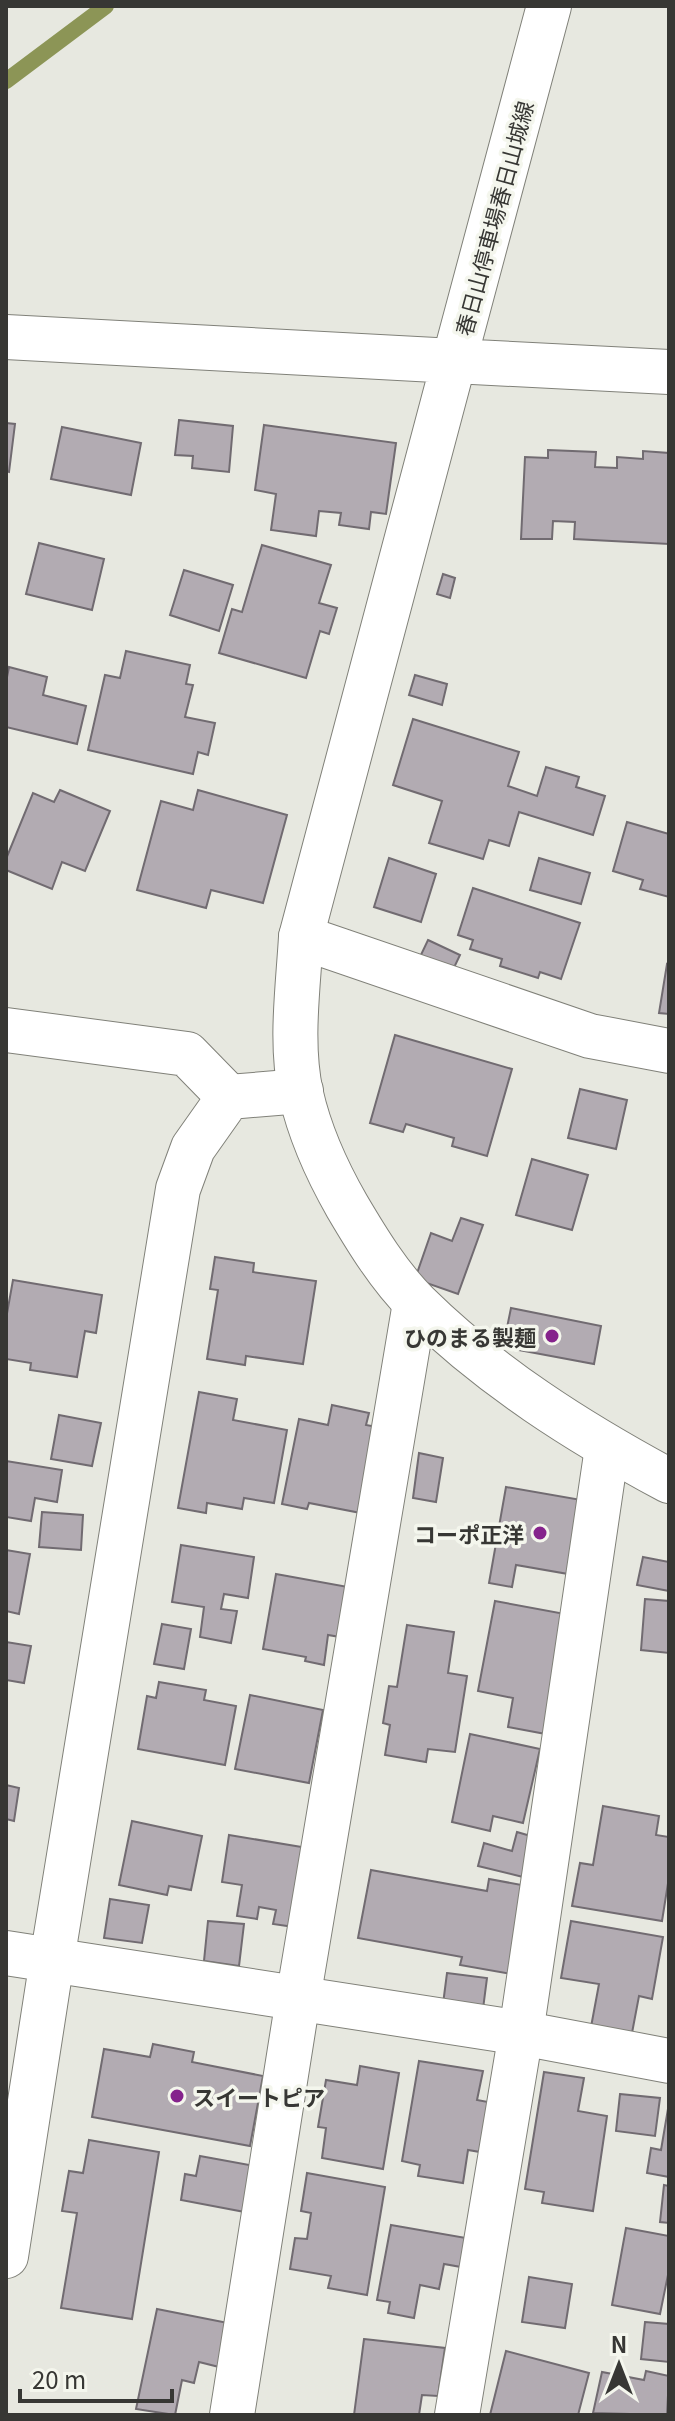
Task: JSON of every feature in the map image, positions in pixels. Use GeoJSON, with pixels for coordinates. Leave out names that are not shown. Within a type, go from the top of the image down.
{"type":"FeatureCollection","features":[{"type":"Feature","properties":{"kind":"street","name":"春日山停車場春日山城線"},"geometry":{"type":"LineString","coordinates":[[549,6],[454,361],[669,372]]}},
{"type":"Feature","properties":{"kind":"street"},"geometry":{"type":"LineString","coordinates":[[6,337],[454,361],[301,937],[295,1033],[301,1091],[312,1134],[337,1187],[369,1243],[415,1303],[503,1380],[607,1448],[669,1481]]}},
{"type":"Feature","properties":{"kind":"street"},"geometry":{"type":"LineString","coordinates":[[301,937],[590,1036],[669,1051]]}},
{"type":"Feature","properties":{"kind":"street"},"geometry":{"type":"LineString","coordinates":[[6,1030],[187,1054],[229,1097]]}},
{"type":"Feature","properties":{"kind":"street"},"geometry":{"type":"LineString","coordinates":[[229,1097],[301,1091]]}},
{"type":"Feature","properties":{"kind":"street"},"geometry":{"type":"LineString","coordinates":[[6,2251],[178,1189],[193,1148],[229,1097]]}},
{"type":"Feature","properties":{"kind":"street"},"geometry":{"type":"LineString","coordinates":[[232,2415],[298,1999],[415,1303]]}},
{"type":"Feature","properties":{"kind":"street"},"geometry":{"type":"LineString","coordinates":[[457,2415],[521,2033],[607,1448]]}},
{"type":"Feature","properties":{"kind":"street"},"geometry":{"type":"LineString","coordinates":[[6,1953],[521,2033],[669,2061]]}},
{"type":"Feature","properties":{"kind":"building"},"geometry":{"type":"Polygon","coordinates":[[[179,420],[233,426],[229,472],[192,468],[193,456],[175,455],[179,420]]]}},
{"type":"Feature","properties":{"kind":"building"},"geometry":{"type":"Polygon","coordinates":[[[6,423],[15,424],[9,472],[6,471],[6,423]]]}},
{"type":"Feature","properties":{"kind":"building"},"geometry":{"type":"Polygon","coordinates":[[[264,425],[396,443],[386,514],[371,512],[369,529],[339,525],[341,513],[319,511],[316,536],[271,530],[276,494],[255,490],[264,425]]]}},
{"type":"Feature","properties":{"kind":"building"},"geometry":{"type":"Polygon","coordinates":[[[62,427],[141,443],[131,495],[51,479],[62,427]]]}},
{"type":"Feature","properties":{"kind":"building"},"geometry":{"type":"Polygon","coordinates":[[[548,450],[596,452],[595,467],[617,468],[617,457],[643,459],[643,451],[669,453],[669,544],[574,539],[575,522],[553,521],[552,539],[521,539],[525,457],[548,458],[548,450]]]}},
{"type":"Feature","properties":{"kind":"building"},"geometry":{"type":"Polygon","coordinates":[[[39,543],[104,559],[92,610],[26,594],[39,543]]]}},
{"type":"Feature","properties":{"kind":"building"},"geometry":{"type":"Polygon","coordinates":[[[262,545],[331,565],[319,603],[337,608],[329,634],[320,631],[306,678],[219,653],[232,609],[242,612],[262,545]]]}},
{"type":"Feature","properties":{"kind":"building"},"geometry":{"type":"Polygon","coordinates":[[[184,570],[233,585],[219,631],[170,615],[184,570]]]}},
{"type":"Feature","properties":{"kind":"building"},"geometry":{"type":"Polygon","coordinates":[[[443,574],[455,578],[450,598],[437,594],[443,574]]]}},
{"type":"Feature","properties":{"kind":"building"},"geometry":{"type":"Polygon","coordinates":[[[126,651],[190,665],[186,684],[193,685],[185,717],[215,723],[208,755],[198,752],[193,774],[88,750],[105,675],[120,678],[126,651]]]}},
{"type":"Feature","properties":{"kind":"building"},"geometry":{"type":"Polygon","coordinates":[[[9,667],[47,677],[43,695],[86,706],[77,744],[6,727],[9,667]]]}},
{"type":"Feature","properties":{"kind":"building"},"geometry":{"type":"Polygon","coordinates":[[[415,675],[447,684],[442,705],[409,695],[415,675]]]}},
{"type":"Feature","properties":{"kind":"building"},"geometry":{"type":"Polygon","coordinates":[[[413,719],[519,752],[508,786],[537,796],[546,767],[579,777],[576,787],[605,796],[593,835],[519,812],[509,846],[489,840],[483,859],[429,843],[442,801],[393,785],[413,719]]]}},
{"type":"Feature","properties":{"kind":"building"},"geometry":{"type":"Polygon","coordinates":[[[60,790],[110,811],[85,871],[62,862],[52,889],[6,870],[6,859],[33,793],[54,802],[60,790]]]}},
{"type":"Feature","properties":{"kind":"building"},"geometry":{"type":"Polygon","coordinates":[[[198,790],[287,815],[263,903],[211,890],[206,908],[137,890],[161,801],[193,810],[198,790]]]}},
{"type":"Feature","properties":{"kind":"building"},"geometry":{"type":"Polygon","coordinates":[[[627,822],[669,834],[669,897],[640,889],[643,880],[613,871],[627,822]]]}},
{"type":"Feature","properties":{"kind":"building"},"geometry":{"type":"Polygon","coordinates":[[[389,858],[436,874],[421,922],[374,907],[389,858]]]}},
{"type":"Feature","properties":{"kind":"building"},"geometry":{"type":"Polygon","coordinates":[[[539,858],[590,873],[581,904],[530,890],[539,858]]]}},
{"type":"Feature","properties":{"kind":"building"},"geometry":{"type":"Polygon","coordinates":[[[473,888],[580,923],[561,979],[540,972],[538,978],[500,966],[502,959],[470,949],[473,940],[458,935],[473,888]]]}},
{"type":"Feature","properties":{"kind":"building"},"geometry":{"type":"Polygon","coordinates":[[[428,940],[460,955],[451,974],[419,959],[428,940]]]}},
{"type":"Feature","properties":{"kind":"building"},"geometry":{"type":"Polygon","coordinates":[[[669,965],[669,1014],[659,1013],[669,965]]]}},
{"type":"Feature","properties":{"kind":"building"},"geometry":{"type":"Polygon","coordinates":[[[395,1035],[512,1069],[487,1156],[452,1146],[454,1138],[406,1124],[403,1132],[370,1123],[395,1035]]]}},
{"type":"Feature","properties":{"kind":"building"},"geometry":{"type":"Polygon","coordinates":[[[580,1089],[627,1100],[616,1149],[568,1138],[580,1089]]]}},
{"type":"Feature","properties":{"kind":"building"},"geometry":{"type":"Polygon","coordinates":[[[532,1159],[588,1175],[572,1230],[516,1215],[532,1159]]]}},
{"type":"Feature","properties":{"kind":"building"},"geometry":{"type":"Polygon","coordinates":[[[461,1218],[483,1225],[458,1294],[415,1279],[431,1233],[452,1241],[461,1218]]]}},
{"type":"Feature","properties":{"kind":"building"},"geometry":{"type":"Polygon","coordinates":[[[215,1257],[254,1263],[253,1272],[316,1281],[303,1364],[246,1356],[245,1365],[207,1359],[218,1290],[210,1289],[215,1257]]]}},
{"type":"Feature","properties":{"kind":"building"},"geometry":{"type":"Polygon","coordinates":[[[13,1280],[102,1295],[96,1333],[85,1331],[77,1377],[30,1370],[31,1363],[6,1359],[6,1319],[13,1280]]]}},
{"type":"Feature","properties":{"kind":"building","name":"ひのまる製麺"},"geometry":{"type":"Polygon","coordinates":[[[511,1308],[601,1326],[594,1364],[503,1347],[511,1308]]]}},
{"type":"Feature","properties":{"kind":"building"},"geometry":{"type":"Polygon","coordinates":[[[199,1392],[237,1399],[233,1420],[287,1430],[274,1503],[244,1498],[242,1509],[207,1503],[206,1513],[178,1508],[199,1392]]]}},
{"type":"Feature","properties":{"kind":"building"},"geometry":{"type":"Polygon","coordinates":[[[332,1405],[369,1413],[366,1425],[388,1429],[371,1515],[309,1503],[307,1509],[282,1504],[299,1419],[328,1425],[332,1405]]]}},
{"type":"Feature","properties":{"kind":"building"},"geometry":{"type":"Polygon","coordinates":[[[59,1415],[101,1423],[92,1466],[51,1459],[59,1415]]]}},
{"type":"Feature","properties":{"kind":"building"},"geometry":{"type":"Polygon","coordinates":[[[419,1453],[443,1458],[436,1502],[413,1498],[419,1453]]]}},
{"type":"Feature","properties":{"kind":"building"},"geometry":{"type":"Polygon","coordinates":[[[6,1461],[62,1470],[57,1502],[35,1498],[31,1521],[6,1517],[6,1461]]]}},
{"type":"Feature","properties":{"kind":"building","name":"コーポ正洋"},"geometry":{"type":"Polygon","coordinates":[[[506,1487],[587,1501],[574,1575],[516,1565],[512,1587],[489,1583],[506,1487]]]}},
{"type":"Feature","properties":{"kind":"building"},"geometry":{"type":"Polygon","coordinates":[[[42,1512],[83,1515],[81,1550],[39,1547],[42,1512]]]}},
{"type":"Feature","properties":{"kind":"building"},"geometry":{"type":"Polygon","coordinates":[[[181,1545],[254,1557],[248,1598],[224,1594],[221,1609],[237,1611],[231,1643],[200,1637],[204,1607],[172,1602],[181,1545]]]}},
{"type":"Feature","properties":{"kind":"building"},"geometry":{"type":"Polygon","coordinates":[[[6,1550],[30,1554],[19,1614],[6,1611],[6,1550]]]}},
{"type":"Feature","properties":{"kind":"building"},"geometry":{"type":"Polygon","coordinates":[[[643,1557],[669,1562],[669,1591],[637,1585],[643,1557]]]}},
{"type":"Feature","properties":{"kind":"building"},"geometry":{"type":"Polygon","coordinates":[[[276,1574],[348,1587],[340,1637],[328,1635],[324,1665],[305,1661],[306,1657],[263,1649],[276,1574]]]}},
{"type":"Feature","properties":{"kind":"building"},"geometry":{"type":"Polygon","coordinates":[[[645,1599],[669,1601],[669,1653],[641,1650],[645,1599]]]}},
{"type":"Feature","properties":{"kind":"building"},"geometry":{"type":"Polygon","coordinates":[[[495,1601],[565,1614],[551,1735],[508,1727],[513,1698],[478,1691],[495,1601]]]}},
{"type":"Feature","properties":{"kind":"building"},"geometry":{"type":"Polygon","coordinates":[[[162,1624],[191,1629],[184,1669],[154,1664],[162,1624]]]}},
{"type":"Feature","properties":{"kind":"building"},"geometry":{"type":"Polygon","coordinates":[[[407,1625],[454,1632],[448,1673],[467,1676],[455,1752],[428,1749],[426,1762],[385,1755],[390,1725],[383,1723],[389,1686],[397,1687],[407,1625]]]}},
{"type":"Feature","properties":{"kind":"building"},"geometry":{"type":"Polygon","coordinates":[[[6,1642],[31,1646],[24,1683],[6,1680],[6,1642]]]}},
{"type":"Feature","properties":{"kind":"building"},"geometry":{"type":"Polygon","coordinates":[[[159,1682],[206,1690],[204,1700],[236,1706],[225,1765],[138,1749],[147,1696],[156,1698],[159,1682]]]}},
{"type":"Feature","properties":{"kind":"building"},"geometry":{"type":"Polygon","coordinates":[[[250,1695],[323,1710],[309,1783],[235,1769],[250,1695]]]}},
{"type":"Feature","properties":{"kind":"building"},"geometry":{"type":"Polygon","coordinates":[[[470,1734],[540,1749],[523,1823],[493,1816],[490,1831],[452,1822],[470,1734]]]}},
{"type":"Feature","properties":{"kind":"building"},"geometry":{"type":"Polygon","coordinates":[[[6,1785],[19,1788],[14,1821],[6,1819],[6,1785]]]}},
{"type":"Feature","properties":{"kind":"building"},"geometry":{"type":"Polygon","coordinates":[[[603,1806],[659,1816],[656,1835],[669,1837],[669,1877],[662,1921],[572,1906],[580,1863],[593,1865],[603,1806]]]}},
{"type":"Feature","properties":{"kind":"building"},"geometry":{"type":"Polygon","coordinates":[[[132,1821],[202,1836],[191,1890],[169,1886],[167,1895],[119,1885],[132,1821]]]}},
{"type":"Feature","properties":{"kind":"building"},"geometry":{"type":"Polygon","coordinates":[[[517,1832],[534,1837],[523,1877],[478,1866],[484,1843],[512,1851],[517,1832]]]}},
{"type":"Feature","properties":{"kind":"building"},"geometry":{"type":"Polygon","coordinates":[[[229,1835],[314,1849],[301,1928],[273,1924],[276,1910],[259,1907],[257,1919],[237,1916],[242,1885],[222,1882],[229,1835]]]}},
{"type":"Feature","properties":{"kind":"building"},"geometry":{"type":"Polygon","coordinates":[[[371,1870],[487,1891],[489,1879],[527,1886],[511,1974],[460,1965],[462,1957],[358,1938],[371,1870]]]}},
{"type":"Feature","properties":{"kind":"building"},"geometry":{"type":"Polygon","coordinates":[[[110,1899],[149,1905],[142,1943],[104,1938],[110,1899]]]}},
{"type":"Feature","properties":{"kind":"building"},"geometry":{"type":"Polygon","coordinates":[[[208,1921],[244,1924],[239,1966],[204,1961],[208,1921]]]}},
{"type":"Feature","properties":{"kind":"building"},"geometry":{"type":"Polygon","coordinates":[[[571,1921],[663,1937],[652,1999],[639,1996],[632,2033],[591,2027],[599,1984],[561,1978],[571,1921]]]}},
{"type":"Feature","properties":{"kind":"building"},"geometry":{"type":"Polygon","coordinates":[[[447,1973],[487,1978],[483,2009],[443,2004],[447,1973]]]}},
{"type":"Feature","properties":{"kind":"building","name":"スイートピア"},"geometry":{"type":"Polygon","coordinates":[[[153,2044],[194,2052],[192,2062],[263,2076],[250,2146],[92,2117],[104,2049],[150,2057],[153,2044]]]}},
{"type":"Feature","properties":{"kind":"building"},"geometry":{"type":"Polygon","coordinates":[[[419,2061],[483,2071],[477,2100],[488,2102],[480,2152],[468,2150],[463,2183],[418,2176],[420,2165],[402,2161],[419,2061]]]}},
{"type":"Feature","properties":{"kind":"building"},"geometry":{"type":"Polygon","coordinates":[[[360,2066],[399,2073],[383,2169],[322,2158],[326,2128],[318,2127],[326,2080],[357,2085],[360,2066]]]}},
{"type":"Feature","properties":{"kind":"building"},"geometry":{"type":"Polygon","coordinates":[[[544,2072],[584,2078],[578,2111],[607,2116],[593,2211],[542,2203],[544,2192],[525,2189],[544,2072]]]}},
{"type":"Feature","properties":{"kind":"building"},"geometry":{"type":"Polygon","coordinates":[[[620,2094],[660,2098],[655,2136],[616,2131],[620,2094]]]}},
{"type":"Feature","properties":{"kind":"building"},"geometry":{"type":"Polygon","coordinates":[[[669,2103],[669,2177],[647,2173],[651,2148],[661,2150],[669,2103]]]}},
{"type":"Feature","properties":{"kind":"building"},"geometry":{"type":"Polygon","coordinates":[[[89,2140],[159,2152],[132,2319],[61,2308],[77,2213],[62,2211],[69,2171],[83,2173],[89,2140]]]}},
{"type":"Feature","properties":{"kind":"building"},"geometry":{"type":"Polygon","coordinates":[[[200,2156],[260,2167],[250,2213],[181,2200],[185,2174],[196,2176],[200,2156]]]}},
{"type":"Feature","properties":{"kind":"building"},"geometry":{"type":"Polygon","coordinates":[[[307,2173],[385,2187],[367,2295],[328,2288],[331,2276],[290,2269],[295,2238],[307,2239],[311,2213],[301,2211],[307,2173]]]}},
{"type":"Feature","properties":{"kind":"building"},"geometry":{"type":"Polygon","coordinates":[[[664,2185],[669,2186],[669,2223],[660,2222],[664,2185]]]}},
{"type":"Feature","properties":{"kind":"building"},"geometry":{"type":"Polygon","coordinates":[[[391,2225],[466,2238],[461,2267],[444,2264],[439,2289],[420,2285],[414,2318],[388,2313],[390,2302],[377,2300],[391,2225]]]}},
{"type":"Feature","properties":{"kind":"building"},"geometry":{"type":"Polygon","coordinates":[[[626,2228],[669,2236],[669,2270],[660,2314],[612,2305],[626,2228]]]}},
{"type":"Feature","properties":{"kind":"building"},"geometry":{"type":"Polygon","coordinates":[[[529,2277],[572,2284],[565,2328],[522,2322],[529,2277]]]}},
{"type":"Feature","properties":{"kind":"building"},"geometry":{"type":"Polygon","coordinates":[[[157,2309],[228,2323],[219,2367],[199,2362],[194,2383],[182,2380],[175,2415],[136,2409],[157,2309]]]}},
{"type":"Feature","properties":{"kind":"building"},"geometry":{"type":"Polygon","coordinates":[[[645,2322],[669,2324],[669,2362],[641,2359],[645,2322]]]}},
{"type":"Feature","properties":{"kind":"building"},"geometry":{"type":"Polygon","coordinates":[[[364,2339],[445,2348],[438,2396],[422,2395],[419,2415],[354,2415],[364,2339]]]}},
{"type":"Feature","properties":{"kind":"building"},"geometry":{"type":"Polygon","coordinates":[[[506,2351],[589,2373],[578,2415],[490,2415],[506,2351]]]}},
{"type":"Feature","properties":{"kind":"building"},"geometry":{"type":"Polygon","coordinates":[[[646,2371],[669,2376],[667,2415],[593,2413],[602,2372],[644,2380],[646,2371]]]}},
{"type":"Feature","properties":{"kind":"waterway"},"geometry":{"type":"LineString","coordinates":[[6,81],[106,6]]}},
{"type":"Feature","properties":{"kind":"place","name":"ひのまる製麺"},"geometry":{"type":"Point","coordinates":[552,1336]}},
{"type":"Feature","properties":{"kind":"place","name":"コーポ正洋"},"geometry":{"type":"Point","coordinates":[540,1533]}},
{"type":"Feature","properties":{"kind":"place","name":"スイートピア"},"geometry":{"type":"Point","coordinates":[177,2096]}}]}
